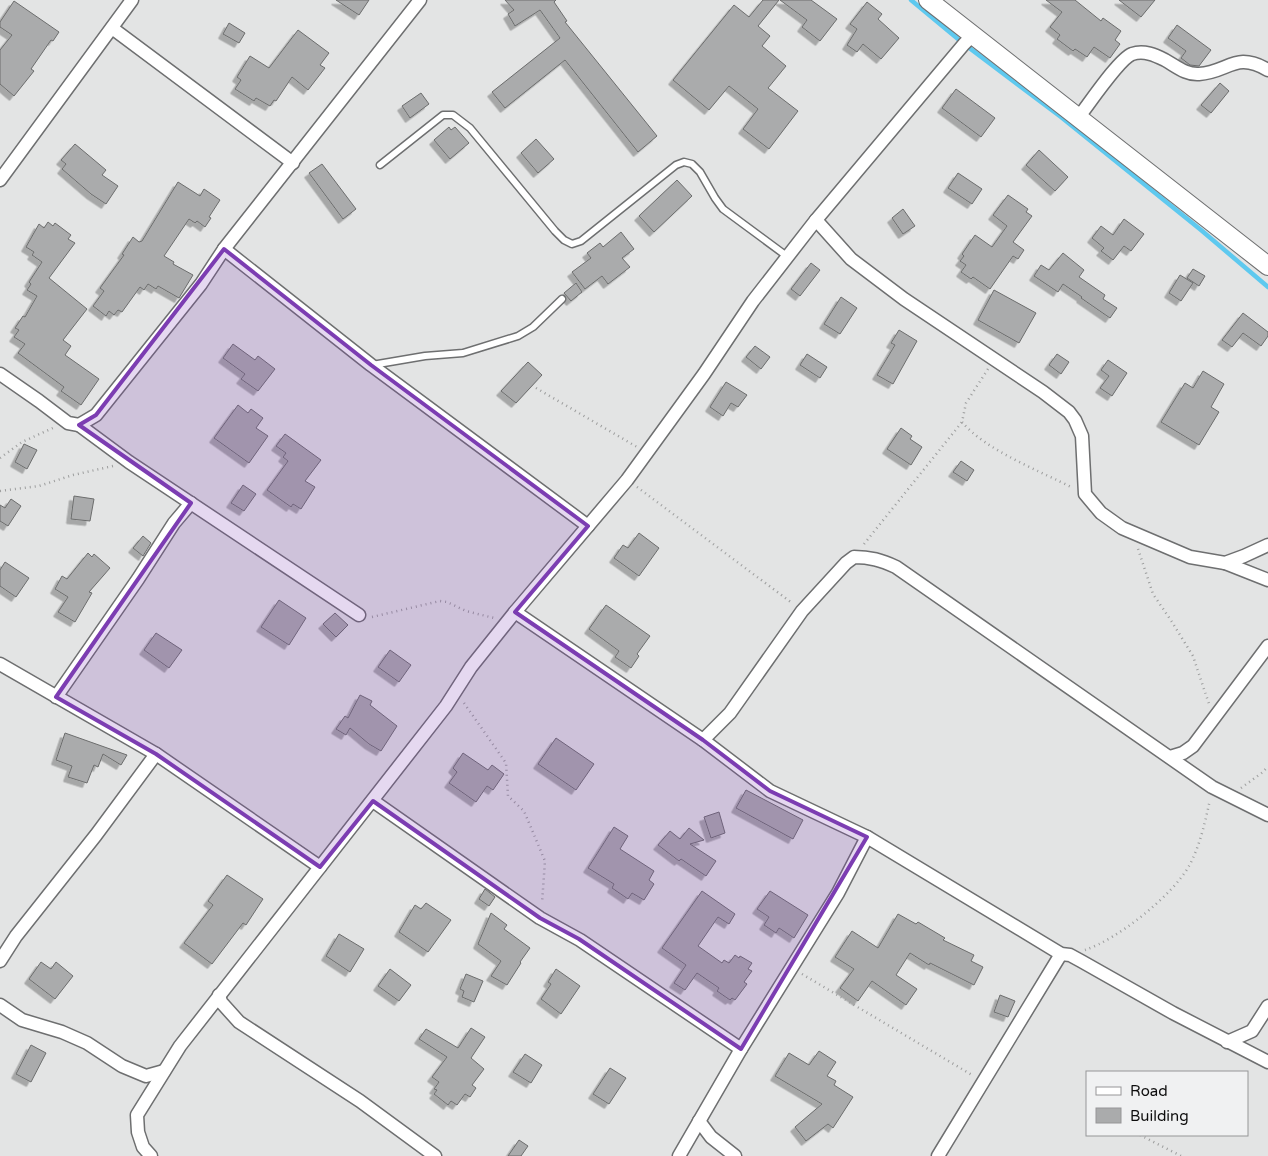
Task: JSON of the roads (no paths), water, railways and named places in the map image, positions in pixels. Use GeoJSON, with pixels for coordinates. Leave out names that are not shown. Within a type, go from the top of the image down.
{"type":"FeatureCollection","features":[{"type":"Feature","properties":{"kind":"main road"},"geometry":{"type":"LineString","coordinates":[[928,0],[1268,266]]}},
{"type":"Feature","properties":{"kind":"street"},"geometry":{"type":"LineString","coordinates":[[0,180],[132,0]]}},
{"type":"Feature","properties":{"kind":"street"},"geometry":{"type":"LineString","coordinates":[[74,424],[96,414],[201,284],[224,249],[420,0]]}},
{"type":"Feature","properties":{"kind":"street"},"geometry":{"type":"LineString","coordinates":[[112,28],[293,163]]}},
{"type":"Feature","properties":{"kind":"street"},"geometry":{"type":"LineString","coordinates":[[151,1156],[143,1147],[138,1132],[137,1116],[180,1046],[218,995],[373,801],[461,684],[471,667],[511,616],[627,480],[753,301],[816,220],[972,36]]}},
{"type":"Feature","properties":{"kind":"street"},"geometry":{"type":"LineString","coordinates":[[1078,118],[1118,66],[1132,54],[1152,53],[1187,73],[1195,75],[1204,74],[1244,61],[1257,64],[1268,70]]}},
{"type":"Feature","properties":{"kind":"street"},"geometry":{"type":"LineString","coordinates":[[816,220],[851,259],[1069,412],[1082,436],[1085,494],[1101,513],[1122,528],[1190,557],[1225,563],[1268,580]]}},
{"type":"Feature","properties":{"kind":"street"},"geometry":{"type":"LineString","coordinates":[[224,249],[371,366],[588,526]]}},
{"type":"Feature","properties":{"kind":"street"},"geometry":{"type":"LineString","coordinates":[[0,374],[359,615]]}},
{"type":"Feature","properties":{"kind":"street"},"geometry":{"type":"LineString","coordinates":[[56,697],[138,579],[174,523],[191,503]]}},
{"type":"Feature","properties":{"kind":"street"},"geometry":{"type":"LineString","coordinates":[[1225,563],[1268,545]]}},
{"type":"Feature","properties":{"kind":"street"},"geometry":{"type":"LineString","coordinates":[[703,740],[730,713],[802,611],[846,564],[854,557],[880,560],[896,567],[1212,786],[1268,815]]}},
{"type":"Feature","properties":{"kind":"street"},"geometry":{"type":"LineString","coordinates":[[511,616],[703,740],[770,791],[867,838],[1065,955],[1268,1062]]}},
{"type":"Feature","properties":{"kind":"street"},"geometry":{"type":"LineString","coordinates":[[1170,757],[1183,753],[1193,746],[1268,646]]}},
{"type":"Feature","properties":{"kind":"street"},"geometry":{"type":"LineString","coordinates":[[0,664],[156,754],[320,867]]}},
{"type":"Feature","properties":{"kind":"street"},"geometry":{"type":"LineString","coordinates":[[0,961],[16,936],[96,835],[156,754]]}},
{"type":"Feature","properties":{"kind":"street"},"geometry":{"type":"LineString","coordinates":[[373,801],[540,918],[580,940],[742,1049]]}},
{"type":"Feature","properties":{"kind":"street"},"geometry":{"type":"LineString","coordinates":[[679,1156],[838,893],[867,838]]}},
{"type":"Feature","properties":{"kind":"street"},"geometry":{"type":"LineString","coordinates":[[942,1155],[984,1082],[1065,955]]}},
{"type":"Feature","properties":{"kind":"street"},"geometry":{"type":"LineString","coordinates":[[218,995],[221,1002],[239,1022],[360,1101],[435,1156]]}},
{"type":"Feature","properties":{"kind":"street"},"geometry":{"type":"LineString","coordinates":[[0,1005],[22,1020],[70,1035],[87,1043],[122,1066],[146,1076],[164,1071]]}},
{"type":"Feature","properties":{"kind":"street"},"geometry":{"type":"LineString","coordinates":[[1227,1042],[1252,1031],[1268,1006]]}},
{"type":"Feature","properties":{"kind":"street"},"geometry":{"type":"LineString","coordinates":[[700,1121],[711,1137],[735,1156]]}},
{"type":"Feature","properties":{"kind":"lane"},"geometry":{"type":"LineString","coordinates":[[380,165],[443,115],[453,115],[470,128],[555,231],[564,240],[572,244],[581,241],[676,165],[684,162],[692,164],[700,172],[723,209],[788,257]]}},
{"type":"Feature","properties":{"kind":"lane"},"geometry":{"type":"LineString","coordinates":[[371,366],[424,356],[463,353],[518,336],[533,328],[562,299]]}},
{"type":"Feature","properties":{"kind":"waterway"},"geometry":{"type":"LineString","coordinates":[[911,0],[964,44],[1061,117],[1201,230],[1268,287]]}}]}
